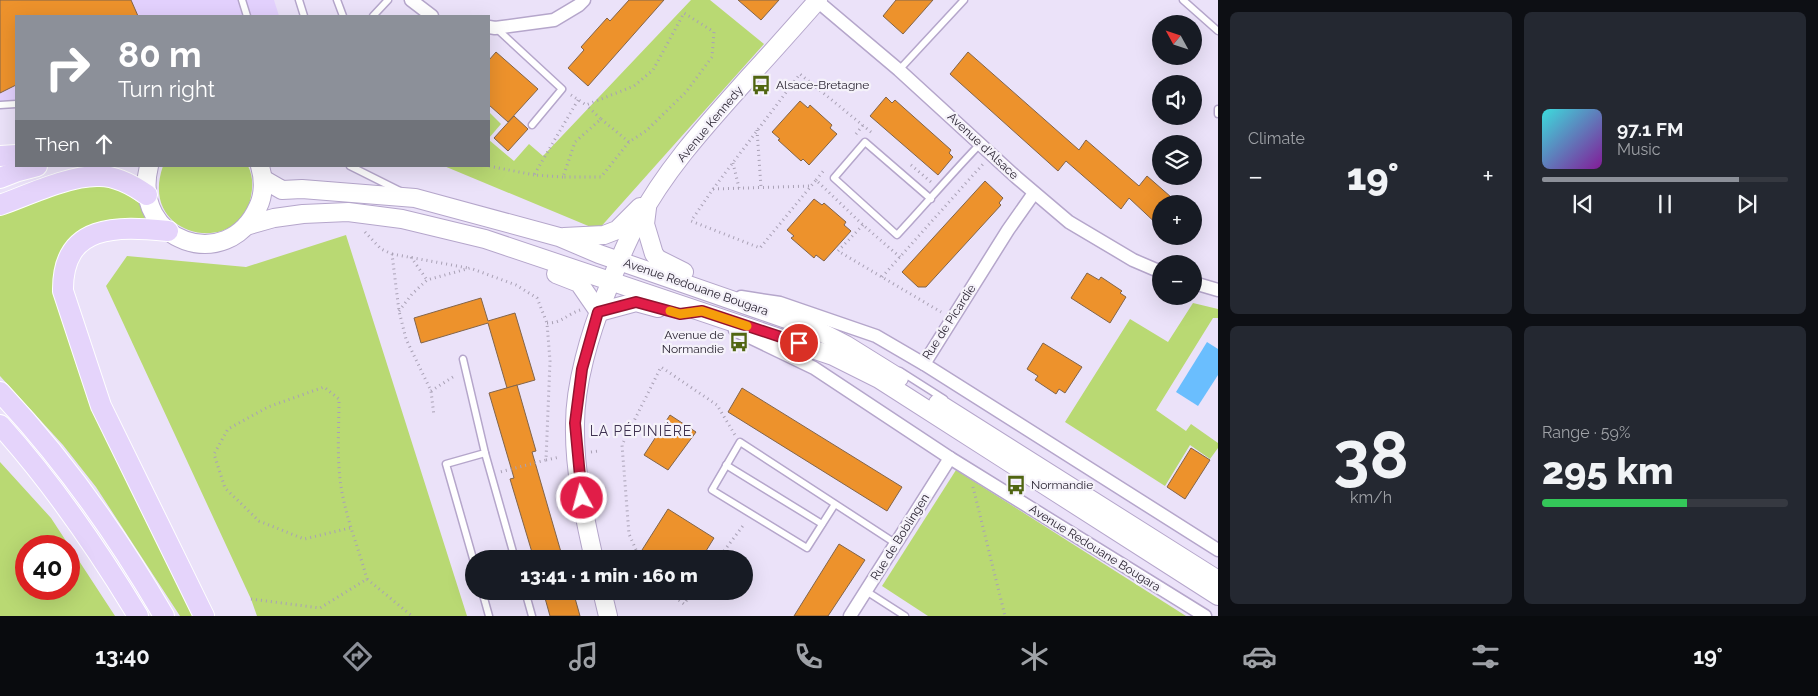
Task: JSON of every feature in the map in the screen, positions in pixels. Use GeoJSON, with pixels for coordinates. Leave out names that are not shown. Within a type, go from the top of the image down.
{"type":"FeatureCollection","features":[{"type":"Feature","properties":{"kind":"main road","name":"Avenue Kennedy"},"geometry":{"type":"LineString","coordinates":[[592,550],[584,513],[576,453],[575,423],[582,369],[598,314],[619,260],[638,221],[658,187],[705,125],[817,0]]}},
{"type":"Feature","properties":{"kind":"main road"},"geometry":{"type":"LineString","coordinates":[[0,156],[15,155]]}},
{"type":"Feature","properties":{"kind":"main road"},"geometry":{"type":"LineString","coordinates":[[0,178],[18,170],[32,167]]}},
{"type":"Feature","properties":{"kind":"main road"},"geometry":{"type":"LineString","coordinates":[[149,167],[146,185],[147,195],[154,215],[168,231],[187,241],[208,244],[229,238],[246,226],[260,204],[263,187],[261,172]]}},
{"type":"Feature","properties":{"kind":"main road","name":"Avenue Redouane Bougara"},"geometry":{"type":"LineString","coordinates":[[261,172],[282,190],[302,189],[415,198],[558,237],[815,329],[880,366],[1218,580]]}},
{"type":"Feature","properties":{"kind":"main road"},"geometry":{"type":"LineString","coordinates":[[0,205],[87,176],[99,176],[118,180],[135,186],[147,195]]}},
{"type":"Feature","properties":{"kind":"main road"},"geometry":{"type":"LineString","coordinates":[[558,237],[604,235],[617,230],[658,187]]}},
{"type":"Feature","properties":{"kind":"main road"},"geometry":{"type":"LineString","coordinates":[[647,207],[644,224],[654,254],[658,259],[687,274],[710,292]]}},
{"type":"Feature","properties":{"kind":"main road","name":"Avenue Redouane Bougara"},"geometry":{"type":"LineString","coordinates":[[246,226],[274,218],[303,214],[348,212],[402,219],[485,239],[834,356],[878,379],[1218,596]]}},
{"type":"Feature","properties":{"kind":"main road"},"geometry":{"type":"LineString","coordinates":[[168,231],[113,229],[102,231],[86,239],[68,259],[63,276],[63,291],[102,406],[204,616]]}},
{"type":"Feature","properties":{"kind":"main road"},"geometry":{"type":"LineString","coordinates":[[527,253],[542,249],[598,261],[619,260]]}},
{"type":"Feature","properties":{"kind":"main road"},"geometry":{"type":"LineString","coordinates":[[527,253],[551,272],[579,283],[598,314],[636,302],[680,314],[702,311]]}},
{"type":"Feature","properties":{"kind":"main road"},"geometry":{"type":"LineString","coordinates":[[611,282],[622,279],[644,280],[702,298],[749,306]]}},
{"type":"Feature","properties":{"kind":"main road"},"geometry":{"type":"LineString","coordinates":[[0,392],[39,435],[98,510],[164,616]]}},
{"type":"Feature","properties":{"kind":"main road"},"geometry":{"type":"LineString","coordinates":[[0,425],[59,496],[111,572],[138,616]]}},
{"type":"Feature","properties":{"kind":"main road"},"geometry":{"type":"LineString","coordinates":[[604,600],[608,616]]}},
{"type":"Feature","properties":{"kind":"street"},"geometry":{"type":"LineString","coordinates":[[411,0],[431,15]]}},
{"type":"Feature","properties":{"kind":"street"},"geometry":{"type":"LineString","coordinates":[[492,27],[554,20],[584,0]]}},
{"type":"Feature","properties":{"kind":"street","name":"Avenue d'Alsace"},"geometry":{"type":"LineString","coordinates":[[817,0],[899,70],[1034,193],[1069,222],[1133,260],[1152,268]]}},
{"type":"Feature","properties":{"kind":"street","name":"Rue de Picardie"},"geometry":{"type":"LineString","coordinates":[[710,292],[780,303],[876,336],[924,364],[1034,193]]}},
{"type":"Feature","properties":{"kind":"street"},"geometry":{"type":"LineString","coordinates":[[1202,286],[1218,290]]}},
{"type":"Feature","properties":{"kind":"street","name":"Avenue Redouane Bougara"},"geometry":{"type":"LineString","coordinates":[[702,311],[737,331],[814,368],[950,458],[1205,616]]}},
{"type":"Feature","properties":{"kind":"street"},"geometry":{"type":"LineString","coordinates":[[924,364],[1218,550]]}},
{"type":"Feature","properties":{"kind":"street","name":"Rue de Boblingen"},"geometry":{"type":"LineString","coordinates":[[850,616],[950,458]]}},
{"type":"Feature","properties":{"kind":"lane"},"geometry":{"type":"LineString","coordinates":[[242,0],[247,15]]}},
{"type":"Feature","properties":{"kind":"lane"},"geometry":{"type":"LineString","coordinates":[[299,0],[304,15]]}},
{"type":"Feature","properties":{"kind":"lane"},"geometry":{"type":"LineString","coordinates":[[337,0],[342,15]]}},
{"type":"Feature","properties":{"kind":"lane"},"geometry":{"type":"LineString","coordinates":[[374,15],[388,0]]}},
{"type":"Feature","properties":{"kind":"lane"},"geometry":{"type":"LineString","coordinates":[[899,70],[964,0]]}},
{"type":"Feature","properties":{"kind":"lane"},"geometry":{"type":"LineString","coordinates":[[1184,0],[1218,31]]}},
{"type":"Feature","properties":{"kind":"lane"},"geometry":{"type":"LineString","coordinates":[[492,27],[562,88],[532,125]]}},
{"type":"Feature","properties":{"kind":"lane"},"geometry":{"type":"LineString","coordinates":[[0,105],[15,104]]}},
{"type":"Feature","properties":{"kind":"lane"},"geometry":{"type":"LineString","coordinates":[[1218,109],[1218,114]]}},
{"type":"Feature","properties":{"kind":"lane"},"geometry":{"type":"LineString","coordinates":[[930,199],[865,142],[834,178],[897,235],[930,199],[939,188],[981,143]]}},
{"type":"Feature","properties":{"kind":"lane"},"geometry":{"type":"LineString","coordinates":[[352,167],[415,198]]}},
{"type":"Feature","properties":{"kind":"lane"},"geometry":{"type":"LineString","coordinates":[[834,356],[870,382]]}},
{"type":"Feature","properties":{"kind":"lane"},"geometry":{"type":"LineString","coordinates":[[463,359],[484,453],[512,550]]}},
{"type":"Feature","properties":{"kind":"lane"},"geometry":{"type":"LineString","coordinates":[[880,366],[896,368],[1218,572]]}},
{"type":"Feature","properties":{"kind":"lane"},"geometry":{"type":"LineString","coordinates":[[835,504],[807,548],[712,490],[740,442],[895,543]]}},
{"type":"Feature","properties":{"kind":"lane"},"geometry":{"type":"LineString","coordinates":[[471,550],[446,464],[484,453]]}},
{"type":"Feature","properties":{"kind":"lane"},"geometry":{"type":"LineString","coordinates":[[726,465],[822,524]]}},
{"type":"Feature","properties":{"kind":"lane"},"geometry":{"type":"LineString","coordinates":[[1067,508],[1218,602]]}},
{"type":"Feature","properties":{"kind":"lane"},"geometry":{"type":"LineString","coordinates":[[866,591],[905,616]]}},
{"type":"Feature","properties":{"kind":"lane"},"geometry":{"type":"LineString","coordinates":[[485,600],[489,616]]}},
{"type":"Feature","properties":{"kind":"lane"},"geometry":{"type":"LineString","coordinates":[[528,600],[532,616]]}},
{"type":"Feature","properties":{"kind":"path"},"geometry":{"type":"LineString","coordinates":[[490,166],[534,175],[601,177],[630,142],[646,131],[686,92],[712,57],[714,32],[684,12],[653,70],[634,86],[586,105]]}},
{"type":"Feature","properties":{"kind":"path"},"geometry":{"type":"LineString","coordinates":[[878,138],[800,74],[691,221],[760,248],[816,180],[863,225],[900,256]]}},
{"type":"Feature","properties":{"kind":"path"},"geometry":{"type":"LineString","coordinates":[[562,88],[586,105],[600,119],[630,142]]}},
{"type":"Feature","properties":{"kind":"path"},"geometry":{"type":"LineString","coordinates":[[534,175],[578,100]]}},
{"type":"Feature","properties":{"kind":"path"},"geometry":{"type":"LineString","coordinates":[[563,177],[575,142],[600,119]]}},
{"type":"Feature","properties":{"kind":"path"},"geometry":{"type":"LineString","coordinates":[[757,130],[761,187]]}},
{"type":"Feature","properties":{"kind":"path"},"geometry":{"type":"LineString","coordinates":[[882,277],[992,154]]}},
{"type":"Feature","properties":{"kind":"path"},"geometry":{"type":"LineString","coordinates":[[733,162],[739,188]]}},
{"type":"Feature","properties":{"kind":"path"},"geometry":{"type":"LineString","coordinates":[[908,163],[939,188]]}},
{"type":"Feature","properties":{"kind":"path"},"geometry":{"type":"LineString","coordinates":[[713,189],[811,186]]}},
{"type":"Feature","properties":{"kind":"path"},"geometry":{"type":"LineString","coordinates":[[874,214],[838,251],[952,318]]}},
{"type":"Feature","properties":{"kind":"path"},"geometry":{"type":"LineString","coordinates":[[357,231],[367,232],[381,249],[392,254],[470,268],[516,285],[537,298],[547,323],[550,361],[546,460],[490,474]]}},
{"type":"Feature","properties":{"kind":"path"},"geometry":{"type":"LineString","coordinates":[[392,254],[399,312],[406,338],[431,391],[434,416]]}},
{"type":"Feature","properties":{"kind":"path"},"geometry":{"type":"LineString","coordinates":[[410,256],[427,280]]}},
{"type":"Feature","properties":{"kind":"path"},"geometry":{"type":"LineString","coordinates":[[399,312],[412,294],[427,280],[470,268]]}},
{"type":"Feature","properties":{"kind":"path"},"geometry":{"type":"LineString","coordinates":[[547,323],[558,323],[570,314],[582,310],[598,314]]}},
{"type":"Feature","properties":{"kind":"path"},"geometry":{"type":"LineString","coordinates":[[636,550],[629,534],[622,445],[661,367],[717,405],[740,442]]}},
{"type":"Feature","properties":{"kind":"path"},"geometry":{"type":"LineString","coordinates":[[431,391],[465,368]]}},
{"type":"Feature","properties":{"kind":"path"},"geometry":{"type":"LineString","coordinates":[[350,528],[304,539],[259,521],[225,488],[214,454],[228,429],[268,407],[324,387],[339,399],[340,480],[350,528],[367,580],[412,616]]}},
{"type":"Feature","properties":{"kind":"path"},"geometry":{"type":"LineString","coordinates":[[975,473],[973,490],[1005,616]]}},
{"type":"Feature","properties":{"kind":"path"},"geometry":{"type":"LineString","coordinates":[[725,550],[751,514]]}},
{"type":"Feature","properties":{"kind":"path"},"geometry":{"type":"LineString","coordinates":[[251,599],[320,608],[367,580]]}},
{"type":"Feature","properties":{"kind":"shaded area"},"geometry":{"type":"Polygon","coordinates":[[[0,0],[274,0],[279,15],[15,15],[15,108],[0,109],[0,0]]]}},
{"type":"Feature","properties":{"kind":"green space"},"geometry":{"type":"Polygon","coordinates":[[[691,0],[710,0],[764,44],[598,230],[446,167],[490,167],[490,141],[514,161],[529,144],[543,156],[691,0]]]}},
{"type":"Feature","properties":{"kind":"green space"},"geometry":{"type":"Polygon","coordinates":[[[490,113],[501,124],[490,137],[490,113]]]}},
{"type":"Feature","properties":{"kind":"green space"},"geometry":{"type":"Polygon","coordinates":[[[163,167],[248,167],[252,177],[251,196],[244,215],[230,227],[212,233],[194,232],[177,224],[165,210],[159,191],[163,167]]]}},
{"type":"Feature","properties":{"kind":"green space"},"geometry":{"type":"Polygon","coordinates":[[[90,184],[117,187],[139,203],[146,221],[86,231],[54,296],[77,367],[104,432],[194,616],[180,616],[96,487],[63,445],[0,376],[0,212],[24,201],[90,184]]]}},
{"type":"Feature","properties":{"kind":"green space"},"geometry":{"type":"Polygon","coordinates":[[[346,235],[467,616],[257,616],[251,599],[106,286],[127,256],[246,267],[346,235]]]}},
{"type":"Feature","properties":{"kind":"green space"},"geometry":{"type":"Polygon","coordinates":[[[1192,305],[1218,309],[1218,318],[1213,318],[1156,410],[1186,431],[1191,424],[1218,443],[1218,448],[1210,459],[1190,445],[1165,486],[1065,422],[1130,319],[1168,342],[1192,305]]]}},
{"type":"Feature","properties":{"kind":"green space"},"geometry":{"type":"Polygon","coordinates":[[[0,462],[51,518],[62,535],[15,535],[15,600],[80,600],[80,562],[115,616],[0,616],[0,462]]]}},
{"type":"Feature","properties":{"kind":"green space"},"geometry":{"type":"Polygon","coordinates":[[[956,470],[1186,616],[928,616],[882,586],[956,470]]]}},
{"type":"Feature","properties":{"kind":"water"},"geometry":{"type":"Polygon","coordinates":[[[1207,342],[1218,349],[1218,375],[1198,406],[1176,392],[1207,342]]]}},
{"type":"Feature","properties":{"kind":"building"},"geometry":{"type":"Polygon","coordinates":[[[0,0],[131,0],[138,15],[15,15],[15,86],[0,93],[0,0]]]}},
{"type":"Feature","properties":{"kind":"building"},"geometry":{"type":"Polygon","coordinates":[[[629,0],[664,0],[588,86],[568,68],[584,50],[581,47],[607,18],[610,21],[629,0]]]}},
{"type":"Feature","properties":{"kind":"building"},"geometry":{"type":"Polygon","coordinates":[[[738,0],[779,0],[761,20],[738,0]]]}},
{"type":"Feature","properties":{"kind":"building"},"geometry":{"type":"Polygon","coordinates":[[[896,0],[933,0],[903,34],[883,16],[896,0]]]}},
{"type":"Feature","properties":{"kind":"building"},"geometry":{"type":"Polygon","coordinates":[[[496,52],[538,89],[508,122],[490,106],[490,59],[496,52]]]}},
{"type":"Feature","properties":{"kind":"building"},"geometry":{"type":"Polygon","coordinates":[[[968,52],[1079,150],[1086,140],[1139,186],[1147,176],[1152,180],[1152,185],[1157,185],[1169,195],[1152,195],[1152,220],[1129,198],[1121,209],[1066,161],[1058,171],[950,74],[968,52]]]}},
{"type":"Feature","properties":{"kind":"building"},"geometry":{"type":"Polygon","coordinates":[[[886,97],[892,103],[895,100],[951,150],[949,153],[953,157],[938,175],[870,116],[886,97]]]}},
{"type":"Feature","properties":{"kind":"building"},"geometry":{"type":"Polygon","coordinates":[[[800,101],[808,108],[810,105],[832,125],[830,128],[837,134],[809,165],[803,159],[801,161],[772,132],[800,101]]]}},
{"type":"Feature","properties":{"kind":"building"},"geometry":{"type":"Polygon","coordinates":[[[514,116],[528,129],[508,151],[494,138],[514,116]]]}},
{"type":"Feature","properties":{"kind":"building"},"geometry":{"type":"Polygon","coordinates":[[[985,181],[1003,198],[999,203],[1001,205],[926,287],[918,287],[902,272],[985,181]]]}},
{"type":"Feature","properties":{"kind":"building"},"geometry":{"type":"Polygon","coordinates":[[[814,199],[822,205],[824,203],[846,222],[844,225],[851,231],[824,261],[816,255],[814,258],[791,238],[794,236],[787,230],[814,199]]]}},
{"type":"Feature","properties":{"kind":"building"},"geometry":{"type":"Polygon","coordinates":[[[1087,273],[1099,280],[1101,277],[1122,291],[1120,293],[1126,297],[1110,323],[1071,298],[1087,273]]]}},
{"type":"Feature","properties":{"kind":"building"},"geometry":{"type":"Polygon","coordinates":[[[481,298],[488,321],[515,313],[535,380],[507,388],[488,323],[421,343],[414,318],[481,298]]]}},
{"type":"Feature","properties":{"kind":"building"},"geometry":{"type":"Polygon","coordinates":[[[1043,343],[1082,367],[1065,393],[1059,389],[1056,394],[1035,380],[1038,376],[1027,369],[1043,343]]]}},
{"type":"Feature","properties":{"kind":"building"},"geometry":{"type":"Polygon","coordinates":[[[517,385],[536,451],[532,452],[560,550],[531,550],[510,479],[514,478],[489,393],[517,385]]]}},
{"type":"Feature","properties":{"kind":"building"},"geometry":{"type":"Polygon","coordinates":[[[742,388],[902,487],[887,511],[728,412],[742,388]]]}},
{"type":"Feature","properties":{"kind":"building"},"geometry":{"type":"Polygon","coordinates":[[[670,415],[696,432],[668,470],[644,455],[670,415]]]}},
{"type":"Feature","properties":{"kind":"building"},"geometry":{"type":"Polygon","coordinates":[[[1191,448],[1210,460],[1185,499],[1167,487],[1191,448]]]}},
{"type":"Feature","properties":{"kind":"building"},"geometry":{"type":"Polygon","coordinates":[[[668,509],[714,538],[707,550],[642,550],[668,509]]]}},
{"type":"Feature","properties":{"kind":"building"},"geometry":{"type":"Polygon","coordinates":[[[839,544],[865,560],[828,616],[794,616],[839,544]]]}},
{"type":"Feature","properties":{"kind":"building"},"geometry":{"type":"Polygon","coordinates":[[[546,600],[576,600],[580,616],[550,616],[546,600]]]}},
{"type":"Feature","properties":{"kind":"slow traffic"},"geometry":{"type":"LineString","coordinates":[[670,311],[680,314],[702,311],[747,326]]}},
{"type":"Feature","properties":{"kind":"place","name":"Alsace-Bretagne"},"geometry":{"type":"Point","coordinates":[761,85]}},
{"type":"Feature","properties":{"kind":"place","name":"Avenue de Normandie"},"geometry":{"type":"Point","coordinates":[739,342]}},
{"type":"Feature","properties":{"kind":"place","name":"Normandie"},"geometry":{"type":"Point","coordinates":[1016,485]}},
{"type":"Feature","properties":{"kind":"district","name":"LA PÉPINIÈRE"},"geometry":{"type":"Point","coordinates":[641,431]}},
{"type":"Feature","properties":{"kind":"route"},"geometry":{"type":"LineString","coordinates":[[582,498],[576,453],[575,423],[582,369],[598,312],[636,302],[680,314],[702,311],[799,343]]}}]}
